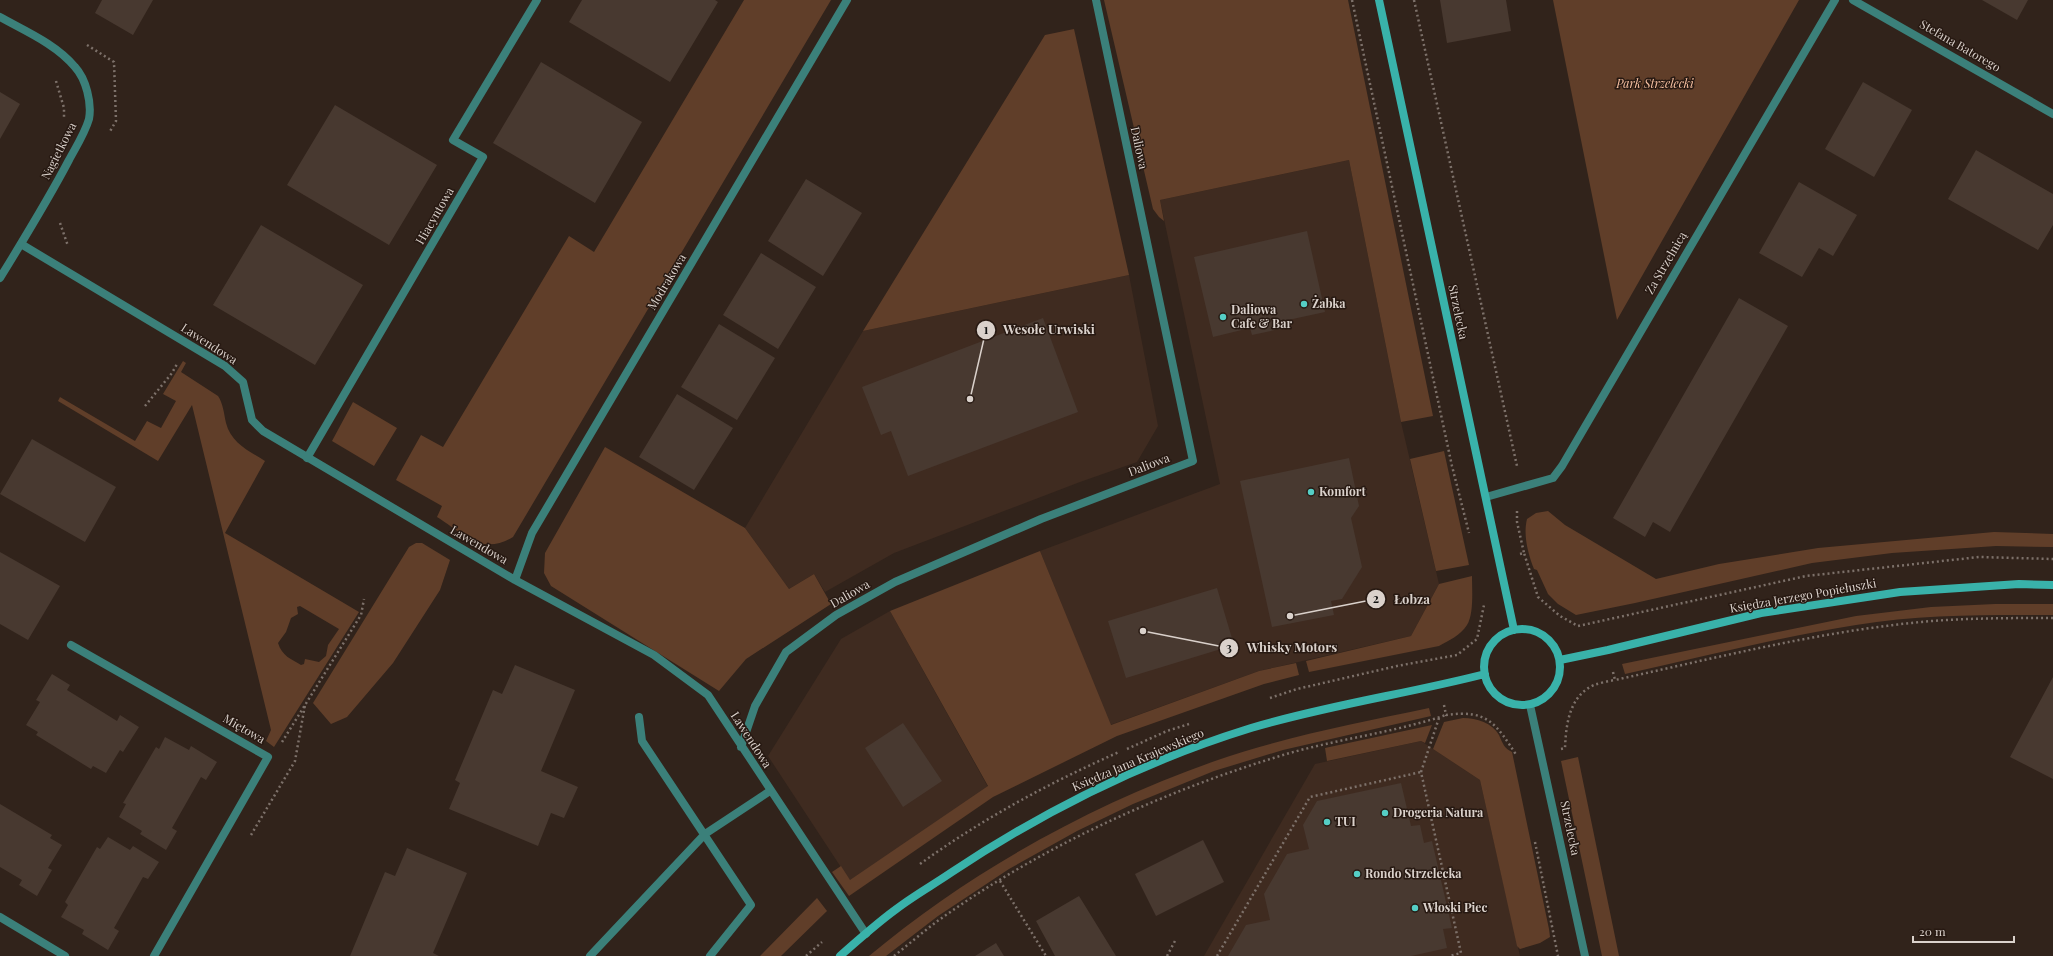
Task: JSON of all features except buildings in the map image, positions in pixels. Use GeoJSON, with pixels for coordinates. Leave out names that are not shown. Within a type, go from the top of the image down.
{"type":"FeatureCollection","features":[{"type":"Feature","properties":{"kind":"street","name":"Hiacyntowa"},"geometry":{"type":"LineString","coordinates":[[307,458],[483,158],[453,140],[537,0]]}},
{"type":"Feature","properties":{"kind":"street","name":"Modrakowa"},"geometry":{"type":"LineString","coordinates":[[515,580],[532,533],[847,0]]}},
{"type":"Feature","properties":{"kind":"street","name":"Daliowa"},"geometry":{"type":"LineString","coordinates":[[741,747],[755,706],[786,652],[836,615],[895,582],[1034,522],[1193,461],[1096,0]]}},
{"type":"Feature","properties":{"kind":"street","name":"Strzelecka"},"geometry":{"type":"LineString","coordinates":[[1379,0],[1514,630]]}},
{"type":"Feature","properties":{"kind":"street","name":"Za Strzelnicą"},"geometry":{"type":"LineString","coordinates":[[1486,498],[1553,478],[1562,466],[1835,0]]}},
{"type":"Feature","properties":{"kind":"street","name":"Stefana Batorego"},"geometry":{"type":"LineString","coordinates":[[1853,0],[2053,114]]}},
{"type":"Feature","properties":{"kind":"street","name":"Nagietkowa"},"geometry":{"type":"LineString","coordinates":[[0,17],[51,45],[76,67],[85,84],[89,102],[89,118],[79,141],[58,182],[0,278]]}},
{"type":"Feature","properties":{"kind":"street","name":"Lawendowa"},"geometry":{"type":"LineString","coordinates":[[21,244],[225,366],[243,382],[252,420],[263,431],[515,580],[660,659],[708,695],[770,791],[866,934]]}},
{"type":"Feature","properties":{"kind":"street","name":"Księdza Jerzego Popiełuszki"},"geometry":{"type":"LineString","coordinates":[[1560,660],[1761,613],[1900,592],[2019,584],[2053,585]]}},
{"type":"Feature","properties":{"kind":"street"},"geometry":{"type":"LineString","coordinates":[[1526,629],[1538,632],[1548,639],[1556,648],[1560,660],[1559,677],[1551,693],[1542,700],[1530,705],[1518,705],[1501,699],[1489,686],[1485,674],[1484,662],[1487,651],[1494,641],[1503,634],[1514,630],[1526,629]]}},
{"type":"Feature","properties":{"kind":"street","name":"Miętowa"},"geometry":{"type":"LineString","coordinates":[[71,645],[268,757],[154,956]]}},
{"type":"Feature","properties":{"kind":"street","name":"Księdza Jana Krajewskiego"},"geometry":{"type":"LineString","coordinates":[[840,956],[895,909],[973,858],[1034,820],[1102,786],[1175,756],[1250,728],[1338,705],[1440,685],[1485,674]]}},
{"type":"Feature","properties":{"kind":"street","name":"Strzelecka"},"geometry":{"type":"LineString","coordinates":[[1530,705],[1584,956]]}},
{"type":"Feature","properties":{"kind":"street"},"geometry":{"type":"LineString","coordinates":[[639,717],[642,741],[751,905],[710,956]]}},
{"type":"Feature","properties":{"kind":"street"},"geometry":{"type":"LineString","coordinates":[[590,956],[705,834],[770,791]]}},
{"type":"Feature","properties":{"kind":"street"},"geometry":{"type":"LineString","coordinates":[[0,917],[65,956]]}},
{"type":"Feature","properties":{"kind":"path"},"geometry":{"type":"LineString","coordinates":[[1352,0],[1452,466],[1469,534]]}},
{"type":"Feature","properties":{"kind":"path"},"geometry":{"type":"LineString","coordinates":[[1414,0],[1517,464],[1519,488],[1517,522],[1524,554]]}},
{"type":"Feature","properties":{"kind":"path"},"geometry":{"type":"LineString","coordinates":[[55,78],[64,108],[64,121]]}},
{"type":"Feature","properties":{"kind":"path"},"geometry":{"type":"LineString","coordinates":[[145,406],[172,373],[188,344]]}},
{"type":"Feature","properties":{"kind":"path"},"geometry":{"type":"LineString","coordinates":[[268,757],[279,746],[361,615],[364,599]]}},
{"type":"Feature","properties":{"kind":"path"},"geometry":{"type":"LineString","coordinates":[[1602,621],[1615,680],[1798,640],[1860,630],[1931,621],[2053,618]]}},
{"type":"Feature","properties":{"kind":"path"},"geometry":{"type":"LineString","coordinates":[[894,956],[939,920],[1000,881],[1078,836],[1137,809],[1215,777],[1284,755],[1439,718],[1446,715]]}},
{"type":"Feature","properties":{"kind":"path"},"geometry":{"type":"LineString","coordinates":[[1439,718],[1421,772],[1461,953],[1450,956]]}},
{"type":"Feature","properties":{"kind":"path"},"geometry":{"type":"LineString","coordinates":[[1217,956],[1310,797],[1421,772]]}},
{"type":"Feature","properties":{"kind":"path"},"geometry":{"type":"LineString","coordinates":[[1534,834],[1558,956]]}},
{"type":"Feature","properties":{"kind":"path"},"geometry":{"type":"LineString","coordinates":[[1000,881],[1046,956]]}},
{"type":"Feature","properties":{"kind":"path"},"geometry":{"type":"LineString","coordinates":[[1166,956],[1176,939]]}},
{"type":"Feature","properties":{"kind":"shaded area"},"geometry":{"type":"Polygon","coordinates":[[[1349,160],[1401,422],[1439,584],[1411,636],[1259,671],[1110,725],[1040,551],[1220,484],[1160,200],[1349,160]]]}},
{"type":"Feature","properties":{"kind":"shaded area"},"geometry":{"type":"Polygon","coordinates":[[[1129,275],[1158,426],[1137,462],[1080,482],[894,553],[825,592],[814,574],[789,589],[745,528],[863,331],[1129,275]]]}},
{"type":"Feature","properties":{"kind":"shaded area"},"geometry":{"type":"Polygon","coordinates":[[[890,611],[988,787],[850,881],[768,756],[841,639],[890,611]]]}},
{"type":"Feature","properties":{"kind":"shaded area"},"geometry":{"type":"Polygon","coordinates":[[[1421,741],[1480,780],[1520,956],[1204,956],[1315,764],[1421,741]]]}},
{"type":"Feature","properties":{"kind":"green space"},"geometry":{"type":"Polygon","coordinates":[[[744,0],[831,0],[513,537],[502,542],[482,544],[465,536],[437,517],[442,506],[396,480],[398,476],[421,435],[443,447],[569,236],[594,252],[744,0]]]}},
{"type":"Feature","properties":{"kind":"green space"},"geometry":{"type":"Polygon","coordinates":[[[1104,0],[1348,0],[1433,416],[1401,422],[1349,160],[1160,200],[1164,221],[1153,209],[1104,0]]]}},
{"type":"Feature","properties":{"kind":"green space","name":"Park Strzelecki"},"geometry":{"type":"Polygon","coordinates":[[[1553,0],[1799,0],[1617,320],[1553,0]]]}},
{"type":"Feature","properties":{"kind":"green space"},"geometry":{"type":"Polygon","coordinates":[[[1074,29],[1129,275],[863,331],[1045,35],[1074,29]]]}},
{"type":"Feature","properties":{"kind":"green space"},"geometry":{"type":"Polygon","coordinates":[[[183,361],[186,363],[181,372],[218,396],[220,399],[228,430],[236,441],[241,446],[265,461],[225,533],[359,612],[274,747],[266,741],[271,730],[192,405],[158,461],[58,401],[60,397],[135,441],[147,421],[161,428],[176,401],[163,394],[183,361]],[[300,606],[297,607],[298,614],[291,618],[286,632],[278,643],[284,654],[301,665],[304,664],[305,659],[319,662],[326,656],[328,645],[339,629],[300,606]]]}},
{"type":"Feature","properties":{"kind":"green space"},"geometry":{"type":"Polygon","coordinates":[[[353,402],[397,428],[374,466],[332,441],[353,402]]]}},
{"type":"Feature","properties":{"kind":"green space"},"geometry":{"type":"Polygon","coordinates":[[[605,447],[745,528],[789,589],[814,574],[831,604],[746,659],[719,691],[551,586],[544,573],[545,553],[605,447]]]}},
{"type":"Feature","properties":{"kind":"green space"},"geometry":{"type":"Polygon","coordinates":[[[1444,451],[1469,565],[1436,571],[1410,459],[1444,451]]]}},
{"type":"Feature","properties":{"kind":"green space"},"geometry":{"type":"Polygon","coordinates":[[[1548,511],[1565,525],[1656,579],[1719,564],[1818,548],[1994,532],[2053,534],[2053,547],[1996,546],[1892,553],[1812,563],[1576,615],[1558,604],[1548,594],[1537,570],[1534,569],[1528,551],[1526,538],[1527,519],[1536,513],[1548,511]]]}},
{"type":"Feature","properties":{"kind":"green space"},"geometry":{"type":"Polygon","coordinates":[[[416,543],[422,543],[450,560],[440,590],[393,663],[347,717],[331,724],[313,703],[409,547],[416,543]]]}},
{"type":"Feature","properties":{"kind":"green space"},"geometry":{"type":"Polygon","coordinates":[[[1040,551],[1111,725],[1259,671],[1296,663],[1299,675],[1264,684],[1117,736],[993,797],[849,896],[832,872],[841,866],[850,880],[988,786],[890,611],[1040,551]]]}},
{"type":"Feature","properties":{"kind":"green space"},"geometry":{"type":"Polygon","coordinates":[[[1472,576],[1471,615],[1464,629],[1450,640],[1439,646],[1309,672],[1306,661],[1411,636],[1439,584],[1472,576]]]}},
{"type":"Feature","properties":{"kind":"green space"},"geometry":{"type":"Polygon","coordinates":[[[1995,604],[2053,604],[2053,615],[1954,616],[1880,621],[1798,635],[1625,674],[1622,664],[1856,616],[1931,607],[1995,604]]]}},
{"type":"Feature","properties":{"kind":"green space"},"geometry":{"type":"Polygon","coordinates":[[[1429,708],[1431,716],[1283,750],[1214,771],[1133,804],[1077,831],[1009,869],[938,916],[886,956],[869,956],[948,896],[990,869],[1033,843],[1078,819],[1123,798],[1169,778],[1241,752],[1321,731],[1429,708]]]}},
{"type":"Feature","properties":{"kind":"green space"},"geometry":{"type":"Polygon","coordinates":[[[1463,718],[1479,720],[1488,724],[1499,735],[1505,747],[1512,752],[1550,937],[1540,943],[1520,949],[1517,946],[1480,780],[1433,749],[1444,722],[1463,718]]]}},
{"type":"Feature","properties":{"kind":"green space"},"geometry":{"type":"Polygon","coordinates":[[[1432,725],[1425,743],[1421,741],[1327,761],[1325,748],[1432,725]]]}},
{"type":"Feature","properties":{"kind":"green space"},"geometry":{"type":"Polygon","coordinates":[[[1578,757],[1619,956],[1602,956],[1561,761],[1578,757]]]}},
{"type":"Feature","properties":{"kind":"green space"},"geometry":{"type":"Polygon","coordinates":[[[817,898],[827,911],[781,956],[760,956],[817,898]]]}},
{"type":"Feature","properties":{"kind":"place","name":"Żabka"},"geometry":{"type":"Point","coordinates":[1304,304]}},
{"type":"Feature","properties":{"kind":"place","name":"Daliowa Cafe & Bar"},"geometry":{"type":"Point","coordinates":[1223,317]}},
{"type":"Feature","properties":{"kind":"place","name":"Wesołe Urwiski"},"geometry":{"type":"Point","coordinates":[970,399]}},
{"type":"Feature","properties":{"kind":"place","name":"Komfort"},"geometry":{"type":"Point","coordinates":[1311,492]}},
{"type":"Feature","properties":{"kind":"place","name":"Łobza"},"geometry":{"type":"Point","coordinates":[1290,616]}},
{"type":"Feature","properties":{"kind":"place","name":"Whisky Motors"},"geometry":{"type":"Point","coordinates":[1143,631]}},
{"type":"Feature","properties":{"kind":"place","name":"Drogeria Natura"},"geometry":{"type":"Point","coordinates":[1385,813]}},
{"type":"Feature","properties":{"kind":"place","name":"TUI"},"geometry":{"type":"Point","coordinates":[1327,822]}},
{"type":"Feature","properties":{"kind":"place","name":"Rondo Strzelecka"},"geometry":{"type":"Point","coordinates":[1357,874]}},
{"type":"Feature","properties":{"kind":"place","name":"Włoski Piec"},"geometry":{"type":"Point","coordinates":[1415,908]}}]}
